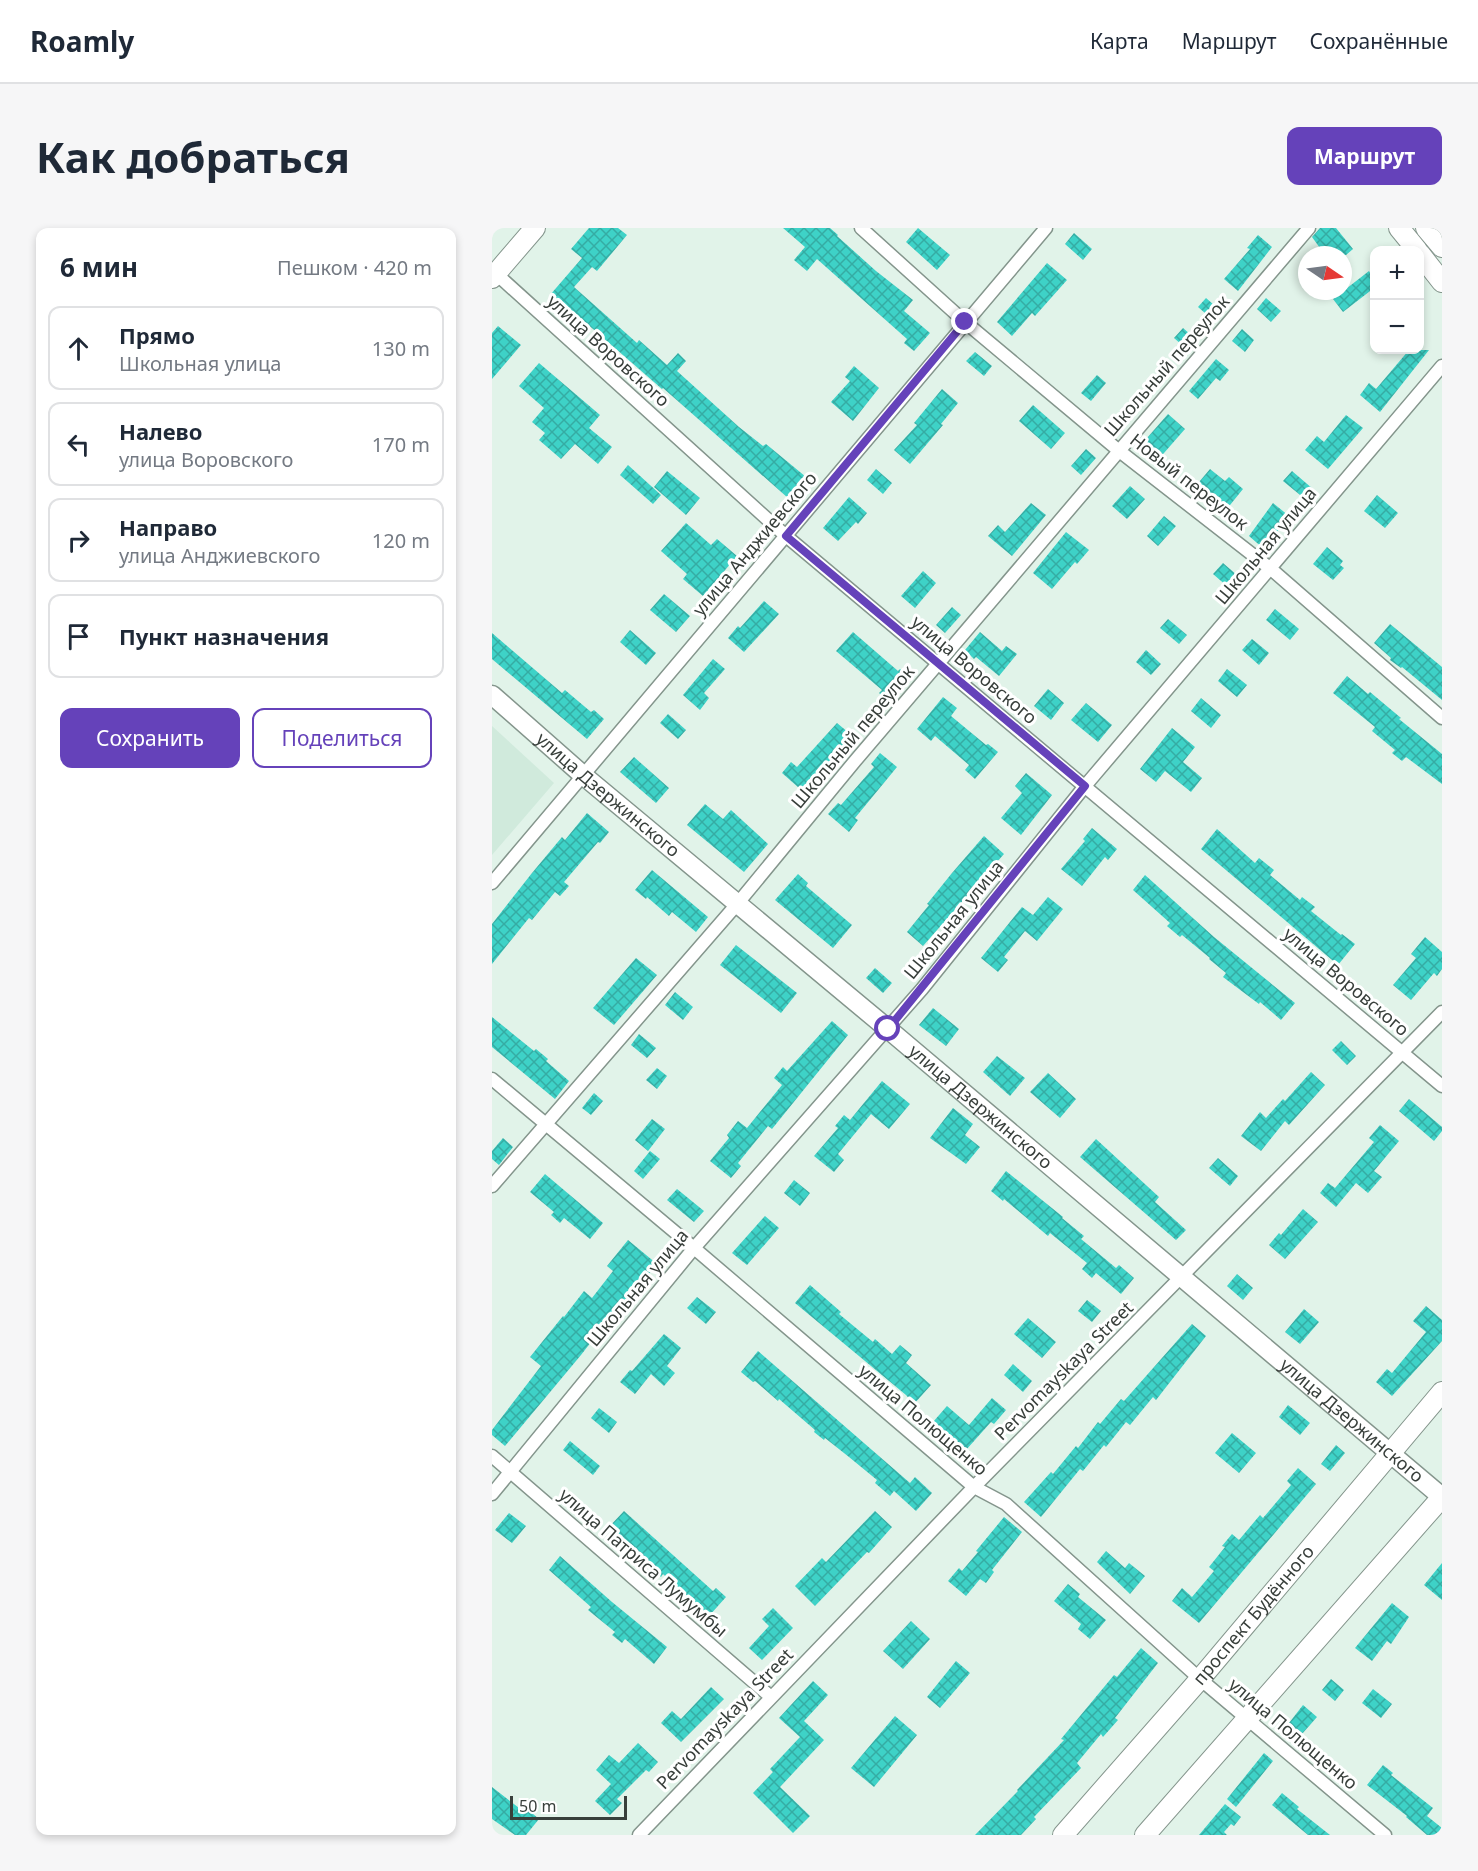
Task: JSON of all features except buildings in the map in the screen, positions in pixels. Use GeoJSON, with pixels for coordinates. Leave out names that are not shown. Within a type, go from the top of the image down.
{"type":"FeatureCollection","features":[{"type":"Feature","properties":{"kind":"main road"},"geometry":{"type":"LineString","coordinates":[[493,274],[535,228]]}},
{"type":"Feature","properties":{"kind":"main road"},"geometry":{"type":"LineString","coordinates":[[1399,228],[1413,246]]}},
{"type":"Feature","properties":{"kind":"main road"},"geometry":{"type":"LineString","coordinates":[[1426,228],[1442,247]]}},
{"type":"Feature","properties":{"kind":"main road"},"geometry":{"type":"LineString","coordinates":[[1424,260],[1442,282]]}},
{"type":"Feature","properties":{"kind":"main road","name":"проспект Будённого"},"geometry":{"type":"LineString","coordinates":[[1063,1835],[1392,1454],[1442,1392]]}},
{"type":"Feature","properties":{"kind":"main road"},"geometry":{"type":"LineString","coordinates":[[1145,1835],[1442,1497]]}},
{"type":"Feature","properties":{"kind":"street","name":"Новый переулок"},"geometry":{"type":"LineString","coordinates":[[861,228],[965,322],[1118,450],[1271,569],[1442,717]]}},
{"type":"Feature","properties":{"kind":"street","name":"улица Анджиевского"},"geometry":{"type":"LineString","coordinates":[[492,883],[1046,228]]}},
{"type":"Feature","properties":{"kind":"street","name":"Школьный переулок"},"geometry":{"type":"LineString","coordinates":[[492,1186],[738,903],[1118,450],[1309,228]]}},
{"type":"Feature","properties":{"kind":"street","name":"улица Воровского"},"geometry":{"type":"LineString","coordinates":[[493,274],[786,536],[1442,1086]]}},
{"type":"Feature","properties":{"kind":"street","name":"Школьная улица"},"geometry":{"type":"LineString","coordinates":[[492,1494],[694,1248],[888,1029],[1085,786],[1442,366]]}},
{"type":"Feature","properties":{"kind":"street","name":"улица Дзержинского"},"geometry":{"type":"LineString","coordinates":[[492,695],[584,776],[888,1029],[1442,1497]]}},
{"type":"Feature","properties":{"kind":"street","name":"Pervomayskaya Street"},"geometry":{"type":"LineString","coordinates":[[639,1835],[974,1487],[1442,1012]]}},
{"type":"Feature","properties":{"kind":"street","name":"улица Полющенко"},"geometry":{"type":"LineString","coordinates":[[492,1079],[974,1487],[1006,1503],[1200,1678],[1384,1835]]}},
{"type":"Feature","properties":{"kind":"street","name":"улица Патриса Лумумбы"},"geometry":{"type":"LineString","coordinates":[[492,1456],[771,1697]]}},
{"type":"Feature","properties":{"kind":"shaded area"},"geometry":{"type":"Polygon","coordinates":[[[492,726],[554,783],[492,855],[492,726]]]}},
{"type":"Feature","properties":{"kind":"route"},"geometry":{"type":"LineString","coordinates":[[888,1029],[1085,786],[786,536],[965,322]]}}]}
